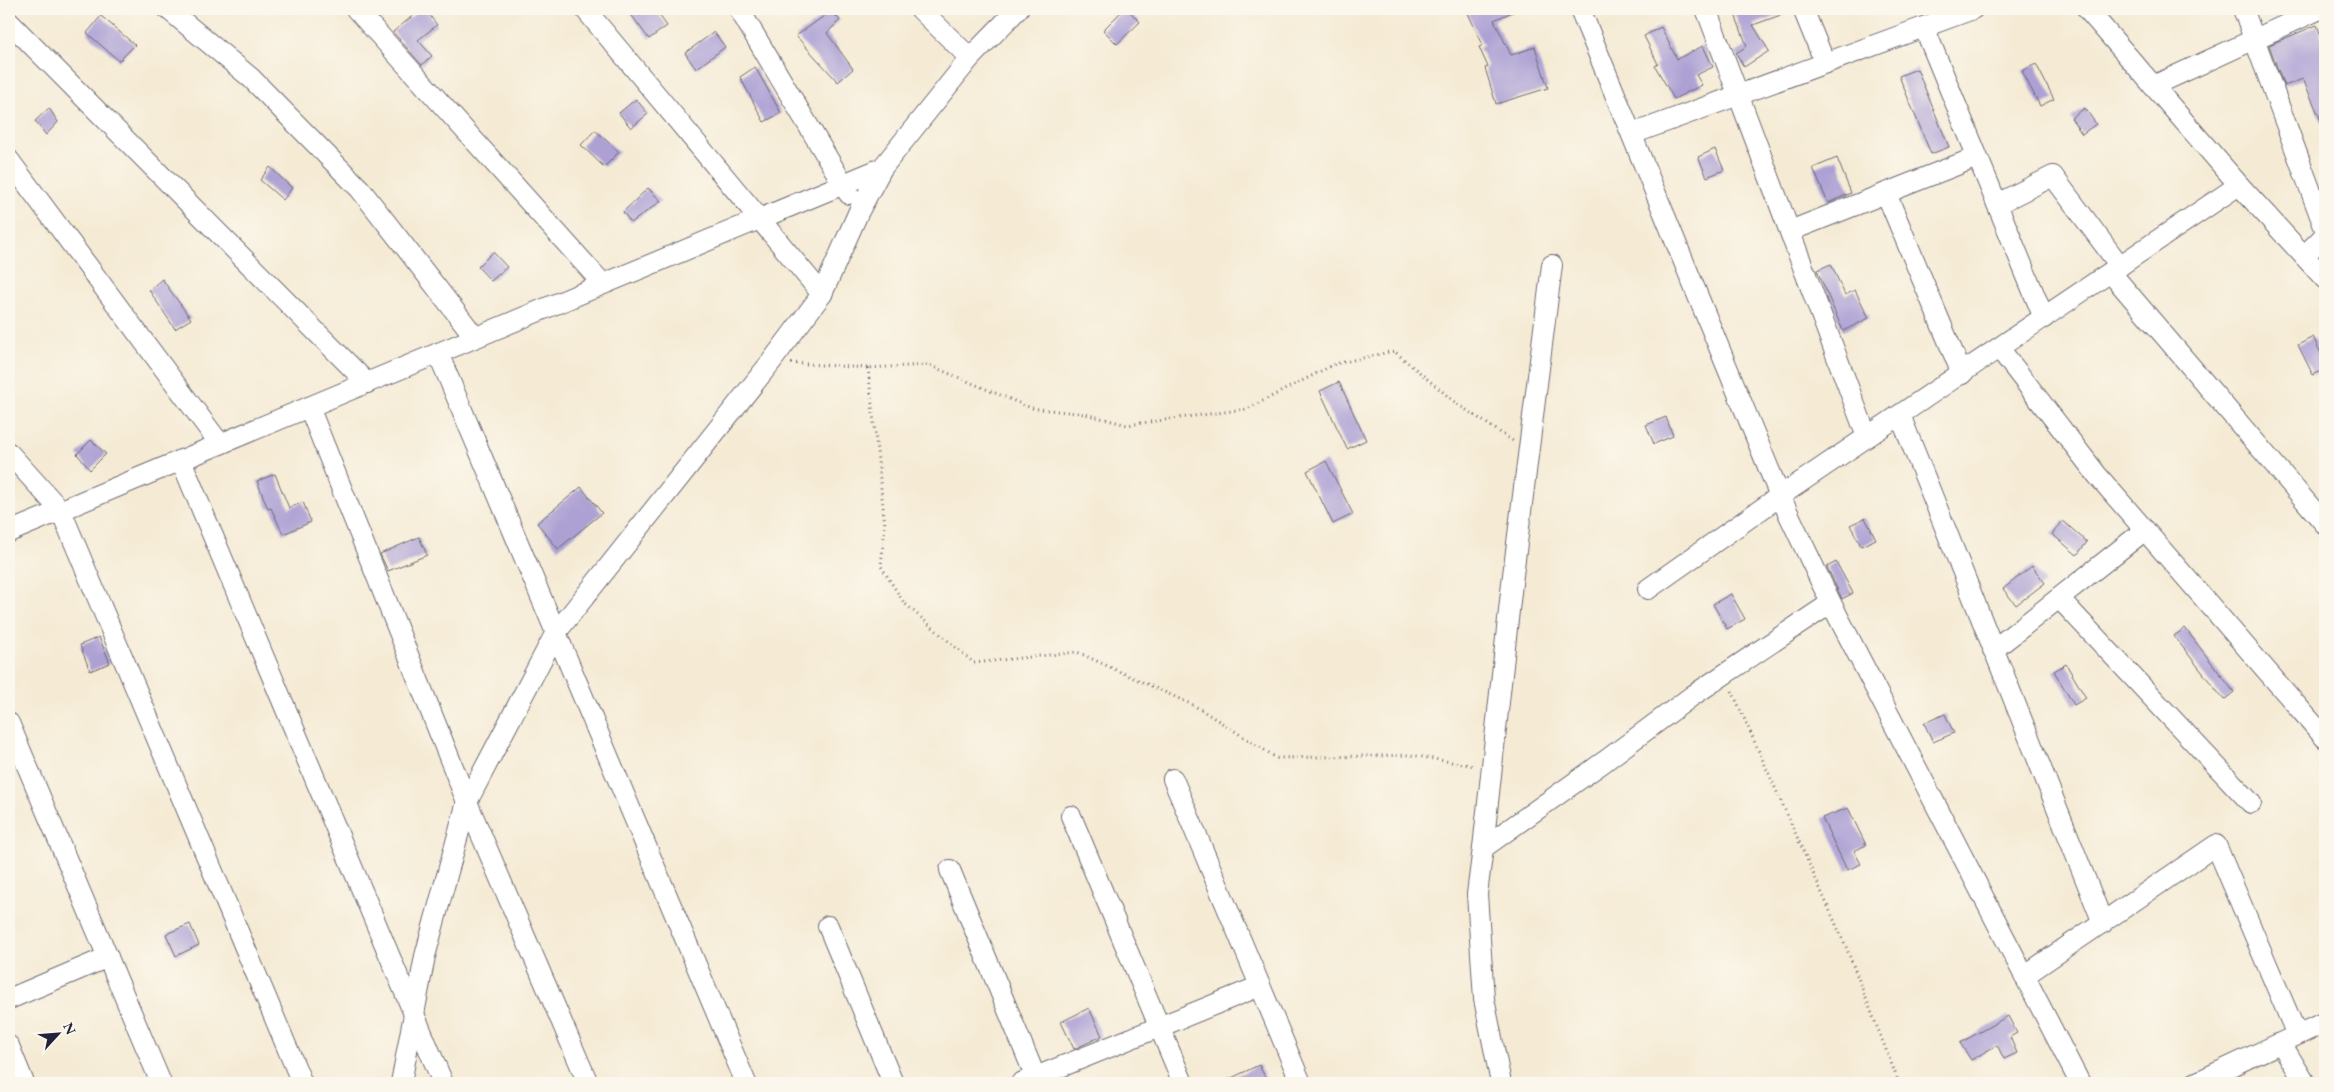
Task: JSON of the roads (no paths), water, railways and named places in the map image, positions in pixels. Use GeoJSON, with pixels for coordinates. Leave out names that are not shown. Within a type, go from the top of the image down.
{"type":"FeatureCollection","features":[{"type":"Feature","properties":{"kind":"street"},"geometry":{"type":"LineString","coordinates":[[168,9],[251,78],[360,189],[475,337]]}},
{"type":"Feature","properties":{"kind":"street"},"geometry":{"type":"LineString","coordinates":[[356,9],[603,284]]}},
{"type":"Feature","properties":{"kind":"street"},"geometry":{"type":"LineString","coordinates":[[585,9],[822,294]]}},
{"type":"Feature","properties":{"kind":"street"},"geometry":{"type":"LineString","coordinates":[[739,9],[859,211]]}},
{"type":"Feature","properties":{"kind":"street"},"geometry":{"type":"LineString","coordinates":[[920,9],[970,58]]}},
{"type":"Feature","properties":{"kind":"street"},"geometry":{"type":"LineString","coordinates":[[401,1083],[425,956],[467,802],[555,634],[771,362],[822,294],[859,211],[882,168],[970,58],[1018,9]]}},
{"type":"Feature","properties":{"kind":"street"},"geometry":{"type":"LineString","coordinates":[[1580,9],[1780,496],[1831,603],[2080,1083]]}},
{"type":"Feature","properties":{"kind":"street"},"geometry":{"type":"LineString","coordinates":[[1706,9],[1867,437]]}},
{"type":"Feature","properties":{"kind":"street"},"geometry":{"type":"LineString","coordinates":[[1803,9],[1825,63]]}},
{"type":"Feature","properties":{"kind":"street"},"geometry":{"type":"LineString","coordinates":[[1632,134],[1825,63],[1931,19],[1973,9]]}},
{"type":"Feature","properties":{"kind":"street"},"geometry":{"type":"LineString","coordinates":[[2087,9],[2239,185],[2325,279]]}},
{"type":"Feature","properties":{"kind":"street"},"geometry":{"type":"LineString","coordinates":[[2243,9],[2325,229]]}},
{"type":"Feature","properties":{"kind":"street"},"geometry":{"type":"LineString","coordinates":[[2153,86],[2320,9]]}},
{"type":"Feature","properties":{"kind":"street"},"geometry":{"type":"LineString","coordinates":[[1931,19],[1977,157],[2044,318]]}},
{"type":"Feature","properties":{"kind":"street"},"geometry":{"type":"LineString","coordinates":[[9,22],[367,383]]}},
{"type":"Feature","properties":{"kind":"street"},"geometry":{"type":"LineString","coordinates":[[1790,231],[1977,157]]}},
{"type":"Feature","properties":{"kind":"street"},"geometry":{"type":"LineString","coordinates":[[9,160],[220,444]]}},
{"type":"Feature","properties":{"kind":"street"},"geometry":{"type":"LineString","coordinates":[[9,532],[882,168]]}},
{"type":"Feature","properties":{"kind":"street"},"geometry":{"type":"LineString","coordinates":[[1997,204],[2053,176],[2115,270],[2322,513]]}},
{"type":"Feature","properties":{"kind":"street"},"geometry":{"type":"LineString","coordinates":[[1648,589],[1780,496],[2239,185]]}},
{"type":"Feature","properties":{"kind":"street"},"geometry":{"type":"LineString","coordinates":[[1886,193],[1962,374]]}},
{"type":"Feature","properties":{"kind":"street"},"geometry":{"type":"LineString","coordinates":[[2304,256],[2325,235]]}},
{"type":"Feature","properties":{"kind":"street"},"geometry":{"type":"LineString","coordinates":[[1500,1083],[1484,999],[1478,894],[1552,265]]}},
{"type":"Feature","properties":{"kind":"street"},"geometry":{"type":"LineString","coordinates":[[1999,348],[2097,475],[2325,738]]}},
{"type":"Feature","properties":{"kind":"street"},"geometry":{"type":"LineString","coordinates":[[438,353],[746,1083]]}},
{"type":"Feature","properties":{"kind":"street"},"geometry":{"type":"LineString","coordinates":[[309,407],[467,802],[588,1083]]}},
{"type":"Feature","properties":{"kind":"street"},"geometry":{"type":"LineString","coordinates":[[1900,415],[2102,923]]}},
{"type":"Feature","properties":{"kind":"street"},"geometry":{"type":"LineString","coordinates":[[9,453],[61,510],[302,1083]]}},
{"type":"Feature","properties":{"kind":"street"},"geometry":{"type":"LineString","coordinates":[[181,460],[444,1083]]}},
{"type":"Feature","properties":{"kind":"street"},"geometry":{"type":"LineString","coordinates":[[1993,650],[2145,530]]}},
{"type":"Feature","properties":{"kind":"street"},"geometry":{"type":"LineString","coordinates":[[2059,598],[2251,803]]}},
{"type":"Feature","properties":{"kind":"street"},"geometry":{"type":"LineString","coordinates":[[1483,848],[1725,674],[1831,603]]}},
{"type":"Feature","properties":{"kind":"street"},"geometry":{"type":"LineString","coordinates":[[9,723],[161,1083]]}},
{"type":"Feature","properties":{"kind":"street"},"geometry":{"type":"LineString","coordinates":[[1173,779],[1301,1083]]}},
{"type":"Feature","properties":{"kind":"street"},"geometry":{"type":"LineString","coordinates":[[1071,816],[1183,1083]]}},
{"type":"Feature","properties":{"kind":"street"},"geometry":{"type":"LineString","coordinates":[[2024,976],[2216,846],[2305,1083]]}},
{"type":"Feature","properties":{"kind":"street"},"geometry":{"type":"LineString","coordinates":[[950,870],[1032,1081],[1260,986]]}},
{"type":"Feature","properties":{"kind":"street"},"geometry":{"type":"LineString","coordinates":[[828,926],[893,1083]]}},
{"type":"Feature","properties":{"kind":"street"},"geometry":{"type":"LineString","coordinates":[[9,999],[108,957]]}},
{"type":"Feature","properties":{"kind":"street"},"geometry":{"type":"LineString","coordinates":[[2195,1083],[2325,1022]]}},
{"type":"Feature","properties":{"kind":"street"},"geometry":{"type":"LineString","coordinates":[[9,1046],[24,1083]]}}]}
